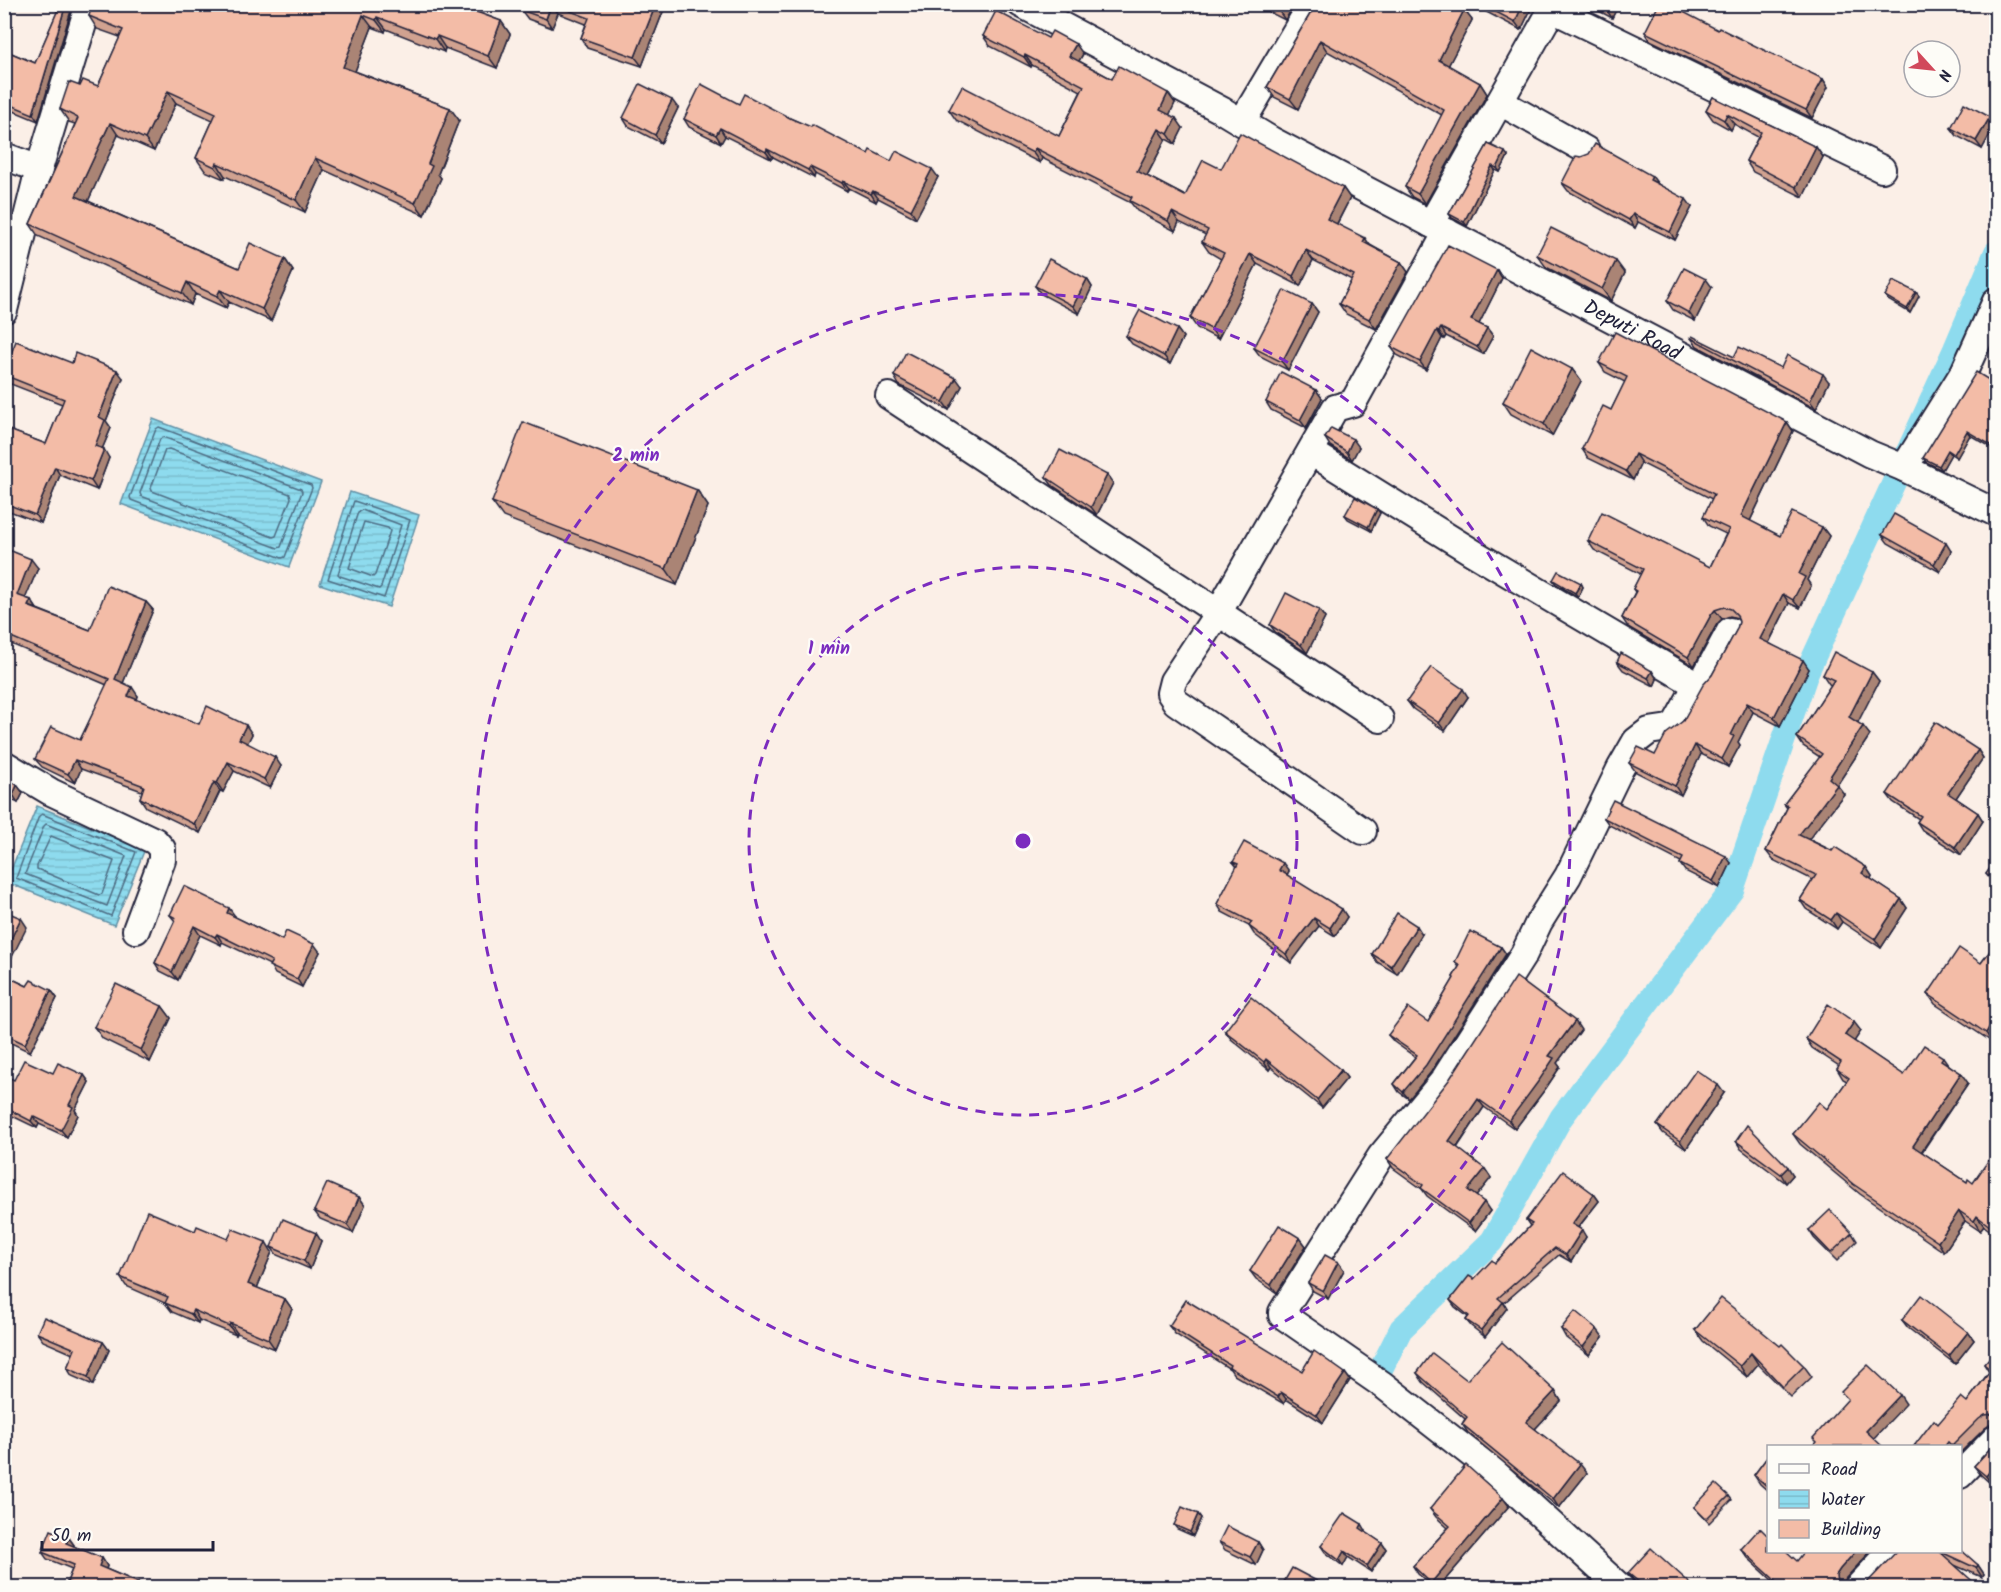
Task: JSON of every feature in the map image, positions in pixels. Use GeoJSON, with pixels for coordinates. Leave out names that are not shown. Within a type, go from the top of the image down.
{"type":"FeatureCollection","features":[{"type":"Feature","properties":{"kind":"street"},"geometry":{"type":"LineString","coordinates":[[4,310],[39,169],[89,4]]}},
{"type":"Feature","properties":{"kind":"street","name":"Deputi Road"},"geometry":{"type":"LineString","coordinates":[[1021,4],[1242,122],[1271,140],[1870,454],[1996,513]]}},
{"type":"Feature","properties":{"kind":"street"},"geometry":{"type":"LineString","coordinates":[[1242,122],[1312,4]]}},
{"type":"Feature","properties":{"kind":"street"},"geometry":{"type":"LineString","coordinates":[[1363,831],[1176,702],[1170,693],[1173,681],[1218,613],[1335,408],[1353,403],[1500,102],[1554,7],[1882,168]]}},
{"type":"Feature","properties":{"kind":"street"},"geometry":{"type":"LineString","coordinates":[[1500,102],[1586,150]]}},
{"type":"Feature","properties":{"kind":"street"},"geometry":{"type":"LineString","coordinates":[[4,156],[39,169]]}},
{"type":"Feature","properties":{"kind":"street"},"geometry":{"type":"LineString","coordinates":[[1904,468],[1964,372],[1996,301]]}},
{"type":"Feature","properties":{"kind":"street"},"geometry":{"type":"LineString","coordinates":[[889,396],[1380,719]]}},
{"type":"Feature","properties":{"kind":"street"},"geometry":{"type":"LineString","coordinates":[[1311,452],[1482,558],[1697,685]]}},
{"type":"Feature","properties":{"kind":"street"},"geometry":{"type":"LineString","coordinates":[[1621,1587],[1493,1471],[1383,1385],[1282,1315],[1282,1312],[1381,1156],[1443,1081],[1524,954],[1539,922],[1568,876],[1636,741],[1649,731],[1668,728],[1676,723],[1730,631]]}},
{"type":"Feature","properties":{"kind":"street"},"geometry":{"type":"LineString","coordinates":[[4,764],[51,792],[155,841],[162,849],[162,860],[136,930]]}},
{"type":"Feature","properties":{"kind":"street"},"geometry":{"type":"LineString","coordinates":[[1962,1473],[1996,1438]]}},
{"type":"Feature","properties":{"kind":"street"},"geometry":{"type":"LineString","coordinates":[[1857,1587],[1889,1553]]}},
{"type":"Feature","properties":{"kind":"water"},"geometry":{"type":"Polygon","coordinates":[[[153,419],[321,482],[289,567],[121,504],[153,419]]]}},
{"type":"Feature","properties":{"kind":"water"},"geometry":{"type":"Polygon","coordinates":[[[350,492],[419,515],[389,607],[320,584],[350,492]]]}},
{"type":"Feature","properties":{"kind":"water"},"geometry":{"type":"Polygon","coordinates":[[[37,806],[145,849],[114,925],[6,882],[37,806]]]}},
{"type":"Feature","properties":{"kind":"building"},"geometry":{"type":"Polygon","coordinates":[[[59,4],[66,4],[33,114],[4,102],[4,50],[35,63],[59,4]]]}},
{"type":"Feature","properties":{"kind":"building"},"geometry":{"type":"Polygon","coordinates":[[[92,4],[464,4],[463,7],[501,21],[488,56],[437,36],[435,39],[377,17],[376,20],[363,15],[343,67],[450,108],[428,164],[432,166],[415,203],[315,158],[296,200],[217,163],[215,167],[196,158],[216,113],[168,91],[145,139],[110,123],[76,196],[239,268],[250,243],[285,259],[262,309],[220,290],[217,296],[187,282],[182,293],[30,224],[78,118],[60,109],[69,82],[80,86],[83,80],[98,86],[123,30],[89,16],[92,4]]]}},
{"type":"Feature","properties":{"kind":"building"},"geometry":{"type":"Polygon","coordinates":[[[524,4],[551,4],[546,19],[521,10],[524,4]]]}},
{"type":"Feature","properties":{"kind":"building"},"geometry":{"type":"Polygon","coordinates":[[[552,4],[656,4],[635,57],[581,38],[589,18],[552,4]]]}},
{"type":"Feature","properties":{"kind":"building"},"geometry":{"type":"Polygon","coordinates":[[[1266,4],[1281,4],[1278,10],[1266,4]]]}},
{"type":"Feature","properties":{"kind":"building"},"geometry":{"type":"Polygon","coordinates":[[[1316,4],[1454,4],[1464,10],[1439,60],[1480,83],[1418,194],[1405,187],[1444,110],[1320,40],[1290,99],[1267,87],[1316,4]]]}},
{"type":"Feature","properties":{"kind":"building"},"geometry":{"type":"Polygon","coordinates":[[[1481,4],[1523,4],[1515,22],[1481,4]]]}},
{"type":"Feature","properties":{"kind":"building"},"geometry":{"type":"Polygon","coordinates":[[[1597,4],[1608,4],[1606,9],[1597,4]]]}},
{"type":"Feature","properties":{"kind":"building"},"geometry":{"type":"Polygon","coordinates":[[[1659,4],[1668,4],[1823,79],[1806,110],[1645,32],[1659,4]]]}},
{"type":"Feature","properties":{"kind":"building"},"geometry":{"type":"Polygon","coordinates":[[[996,11],[1048,38],[1052,31],[1076,44],[1069,56],[1112,79],[1119,66],[1168,93],[1160,110],[1176,118],[1168,134],[1159,129],[1137,171],[1185,196],[1203,160],[1221,169],[1240,133],[1343,188],[1327,219],[1365,238],[1363,242],[1401,262],[1369,319],[1339,304],[1354,275],[1306,250],[1293,276],[1250,254],[1211,329],[1190,318],[1224,253],[1202,242],[1208,230],[1172,212],[1168,221],[1130,201],[1132,197],[1035,148],[1033,153],[949,110],[962,86],[1059,136],[1084,86],[983,36],[996,11]]]}},
{"type":"Feature","properties":{"kind":"building"},"geometry":{"type":"Polygon","coordinates":[[[640,84],[672,100],[655,135],[623,118],[640,84]]]}},
{"type":"Feature","properties":{"kind":"building"},"geometry":{"type":"Polygon","coordinates":[[[701,84],[739,104],[744,94],[868,154],[870,150],[891,161],[896,151],[932,169],[911,210],[873,191],[871,194],[810,167],[808,170],[767,149],[766,152],[720,128],[716,135],[684,119],[701,84]]]}},
{"type":"Feature","properties":{"kind":"building"},"geometry":{"type":"Polygon","coordinates":[[[1713,97],[1816,147],[1796,187],[1746,161],[1761,132],[1727,114],[1724,120],[1706,110],[1713,97]]]}},
{"type":"Feature","properties":{"kind":"building"},"geometry":{"type":"Polygon","coordinates":[[[1964,103],[1990,117],[1976,141],[1951,128],[1964,103]]]}},
{"type":"Feature","properties":{"kind":"building"},"geometry":{"type":"Polygon","coordinates":[[[1488,144],[1505,152],[1497,168],[1492,166],[1464,222],[1449,214],[1488,144]]]}},
{"type":"Feature","properties":{"kind":"building"},"geometry":{"type":"Polygon","coordinates":[[[1595,144],[1652,176],[1650,180],[1686,199],[1670,232],[1633,214],[1629,220],[1562,183],[1576,156],[1589,154],[1595,144]]]}},
{"type":"Feature","properties":{"kind":"building"},"geometry":{"type":"Polygon","coordinates":[[[1551,228],[1616,261],[1602,289],[1537,255],[1551,228]]]}},
{"type":"Feature","properties":{"kind":"building"},"geometry":{"type":"Polygon","coordinates":[[[1448,245],[1497,270],[1471,320],[1487,328],[1477,347],[1441,328],[1437,330],[1420,362],[1391,347],[1448,245]]]}},
{"type":"Feature","properties":{"kind":"building"},"geometry":{"type":"Polygon","coordinates":[[[1049,259],[1087,279],[1073,306],[1035,286],[1049,259]]]}},
{"type":"Feature","properties":{"kind":"building"},"geometry":{"type":"Polygon","coordinates":[[[1684,268],[1706,279],[1689,313],[1667,301],[1684,268]]]}},
{"type":"Feature","properties":{"kind":"building"},"geometry":{"type":"Polygon","coordinates":[[[1893,281],[1916,292],[1907,309],[1885,296],[1893,281]]]}},
{"type":"Feature","properties":{"kind":"building"},"geometry":{"type":"Polygon","coordinates":[[[1284,290],[1312,304],[1282,362],[1254,348],[1284,290]]]}},
{"type":"Feature","properties":{"kind":"building"},"geometry":{"type":"Polygon","coordinates":[[[1140,310],[1177,329],[1164,356],[1126,336],[1140,310]]]}},
{"type":"Feature","properties":{"kind":"building"},"geometry":{"type":"Polygon","coordinates":[[[1615,332],[1787,422],[1741,516],[1780,536],[1792,512],[1822,527],[1799,574],[1805,577],[1793,600],[1783,594],[1760,639],[1803,660],[1774,717],[1747,703],[1722,759],[1695,745],[1675,786],[1629,763],[1638,747],[1655,755],[1666,734],[1683,721],[1737,629],[1739,622],[1737,615],[1731,609],[1724,607],[1715,610],[1688,657],[1622,618],[1636,591],[1633,589],[1643,569],[1588,541],[1602,512],[1710,567],[1729,529],[1703,517],[1714,494],[1635,454],[1626,471],[1582,449],[1603,406],[1611,410],[1627,377],[1599,363],[1615,332]]]}},
{"type":"Feature","properties":{"kind":"building"},"geometry":{"type":"Polygon","coordinates":[[[1692,336],[1734,357],[1739,347],[1781,368],[1787,355],[1823,374],[1810,401],[1691,338],[1692,336]]]}},
{"type":"Feature","properties":{"kind":"building"},"geometry":{"type":"Polygon","coordinates":[[[16,341],[72,363],[75,353],[117,370],[99,417],[105,420],[95,446],[104,449],[91,481],[55,467],[35,515],[4,503],[4,428],[46,444],[64,399],[4,375],[16,341]]]}},
{"type":"Feature","properties":{"kind":"building"},"geometry":{"type":"Polygon","coordinates":[[[1531,347],[1572,369],[1544,424],[1503,402],[1531,347]]]}},
{"type":"Feature","properties":{"kind":"building"},"geometry":{"type":"Polygon","coordinates":[[[906,352],[956,378],[943,402],[894,376],[906,352]]]}},
{"type":"Feature","properties":{"kind":"building"},"geometry":{"type":"Polygon","coordinates":[[[1281,372],[1316,390],[1300,420],[1266,402],[1281,372]]]}},
{"type":"Feature","properties":{"kind":"building"},"geometry":{"type":"Polygon","coordinates":[[[1976,372],[1994,383],[1990,390],[1996,394],[1996,448],[1967,431],[1954,454],[1948,450],[1939,466],[1923,458],[1976,372]]]}},
{"type":"Feature","properties":{"kind":"building"},"geometry":{"type":"Polygon","coordinates":[[[523,422],[697,490],[666,569],[492,502],[523,422]]]}},
{"type":"Feature","properties":{"kind":"building"},"geometry":{"type":"Polygon","coordinates":[[[1331,428],[1353,439],[1347,452],[1325,438],[1331,428]]]}},
{"type":"Feature","properties":{"kind":"building"},"geometry":{"type":"Polygon","coordinates":[[[1060,450],[1107,475],[1091,507],[1046,477],[1060,450]]]}},
{"type":"Feature","properties":{"kind":"building"},"geometry":{"type":"Polygon","coordinates":[[[1355,497],[1377,509],[1368,527],[1345,515],[1355,497]]]}},
{"type":"Feature","properties":{"kind":"building"},"geometry":{"type":"Polygon","coordinates":[[[1894,514],[1946,543],[1934,564],[1882,535],[1894,514]]]}},
{"type":"Feature","properties":{"kind":"building"},"geometry":{"type":"Polygon","coordinates":[[[4,548],[31,559],[17,595],[31,600],[28,606],[90,630],[108,586],[146,602],[115,679],[132,687],[128,696],[199,724],[207,706],[246,725],[239,739],[275,757],[264,779],[228,762],[217,783],[214,782],[194,824],[140,798],[144,786],[75,760],[68,774],[35,759],[51,727],[80,740],[109,679],[4,634],[4,548]]]}},
{"type":"Feature","properties":{"kind":"building"},"geometry":{"type":"Polygon","coordinates":[[[1558,571],[1581,583],[1575,593],[1553,580],[1558,571]]]}},
{"type":"Feature","properties":{"kind":"building"},"geometry":{"type":"Polygon","coordinates":[[[1286,593],[1319,610],[1301,645],[1270,625],[1286,593]]]}},
{"type":"Feature","properties":{"kind":"building"},"geometry":{"type":"Polygon","coordinates":[[[1834,652],[1872,672],[1849,717],[1863,726],[1829,778],[1837,785],[1799,835],[1832,851],[1835,847],[1866,867],[1862,873],[1901,899],[1875,939],[1836,913],[1831,920],[1800,900],[1816,875],[1766,851],[1788,806],[1784,804],[1822,754],[1797,737],[1834,680],[1823,675],[1834,652]]]}},
{"type":"Feature","properties":{"kind":"building"},"geometry":{"type":"Polygon","coordinates":[[[1621,653],[1652,671],[1648,678],[1617,662],[1621,653]]]}},
{"type":"Feature","properties":{"kind":"building"},"geometry":{"type":"Polygon","coordinates":[[[1431,667],[1463,689],[1439,723],[1407,701],[1431,667]]]}},
{"type":"Feature","properties":{"kind":"building"},"geometry":{"type":"Polygon","coordinates":[[[1935,722],[1978,750],[1948,793],[1978,813],[1955,847],[1917,822],[1921,816],[1887,794],[1935,722]]]}},
{"type":"Feature","properties":{"kind":"building"},"geometry":{"type":"Polygon","coordinates":[[[4,777],[17,785],[13,795],[4,791],[4,777]]]}},
{"type":"Feature","properties":{"kind":"building"},"geometry":{"type":"Polygon","coordinates":[[[1613,800],[1726,856],[1713,881],[1680,864],[1683,858],[1604,818],[1613,800]]]}},
{"type":"Feature","properties":{"kind":"building"},"geometry":{"type":"Polygon","coordinates":[[[1244,842],[1283,863],[1279,870],[1342,909],[1330,928],[1314,918],[1286,954],[1249,926],[1252,922],[1217,904],[1238,864],[1233,862],[1244,842]]]}},
{"type":"Feature","properties":{"kind":"building"},"geometry":{"type":"Polygon","coordinates":[[[1996,860],[1996,881],[1986,874],[1996,860]]]}},
{"type":"Feature","properties":{"kind":"building"},"geometry":{"type":"Polygon","coordinates":[[[184,886],[229,908],[227,913],[282,940],[286,931],[314,944],[297,979],[269,966],[272,961],[217,934],[215,937],[194,926],[172,972],[155,963],[176,918],[170,915],[184,886]]]}},
{"type":"Feature","properties":{"kind":"building"},"geometry":{"type":"Polygon","coordinates":[[[4,911],[21,918],[4,953],[4,911]]]}},
{"type":"Feature","properties":{"kind":"building"},"geometry":{"type":"Polygon","coordinates":[[[1397,913],[1417,926],[1391,966],[1372,954],[1397,913]]]}},
{"type":"Feature","properties":{"kind":"building"},"geometry":{"type":"Polygon","coordinates":[[[1470,931],[1501,947],[1426,1065],[1403,1092],[1394,1084],[1417,1055],[1388,1035],[1408,1008],[1428,1022],[1460,965],[1455,962],[1470,931]]]}},
{"type":"Feature","properties":{"kind":"building"},"geometry":{"type":"Polygon","coordinates":[[[1996,943],[1996,1016],[1986,1033],[1928,994],[1959,948],[1981,963],[1996,943]]]}},
{"type":"Feature","properties":{"kind":"building"},"geometry":{"type":"Polygon","coordinates":[[[4,975],[27,986],[31,980],[51,990],[25,1044],[4,1034],[9,1023],[4,1021],[4,975]]]}},
{"type":"Feature","properties":{"kind":"building"},"geometry":{"type":"Polygon","coordinates":[[[1516,977],[1575,1021],[1549,1056],[1554,1058],[1509,1121],[1478,1099],[1449,1141],[1485,1169],[1468,1190],[1484,1202],[1469,1223],[1421,1188],[1423,1185],[1387,1159],[1449,1080],[1516,977]]]}},
{"type":"Feature","properties":{"kind":"building"},"geometry":{"type":"Polygon","coordinates":[[[116,984],[162,1006],[141,1050],[94,1027],[116,984]]]}},
{"type":"Feature","properties":{"kind":"building"},"geometry":{"type":"Polygon","coordinates":[[[1251,997],[1341,1070],[1317,1100],[1266,1059],[1264,1062],[1225,1031],[1251,997]]]}},
{"type":"Feature","properties":{"kind":"building"},"geometry":{"type":"Polygon","coordinates":[[[1828,1004],[1854,1022],[1845,1035],[1904,1075],[1924,1045],[1943,1057],[1941,1060],[1961,1073],[1913,1146],[1967,1182],[1968,1179],[1973,1183],[1990,1158],[1996,1162],[1996,1231],[1977,1216],[1974,1221],[1959,1211],[1938,1242],[1853,1184],[1793,1134],[1819,1102],[1827,1109],[1849,1078],[1837,1069],[1841,1062],[1806,1039],[1828,1004]]]}},
{"type":"Feature","properties":{"kind":"building"},"geometry":{"type":"Polygon","coordinates":[[[24,1060],[53,1073],[58,1063],[84,1075],[69,1105],[73,1107],[61,1130],[33,1116],[31,1121],[4,1107],[4,1084],[8,1077],[14,1080],[24,1060]]]}},
{"type":"Feature","properties":{"kind":"building"},"geometry":{"type":"Polygon","coordinates":[[[1696,1070],[1718,1085],[1680,1141],[1657,1125],[1696,1070]]]}},
{"type":"Feature","properties":{"kind":"building"},"geometry":{"type":"Polygon","coordinates":[[[1747,1125],[1788,1167],[1781,1174],[1736,1141],[1747,1125]]]}},
{"type":"Feature","properties":{"kind":"building"},"geometry":{"type":"Polygon","coordinates":[[[1563,1171],[1594,1194],[1572,1224],[1582,1230],[1566,1255],[1555,1248],[1498,1298],[1503,1302],[1481,1330],[1466,1320],[1469,1316],[1450,1300],[1469,1276],[1474,1279],[1492,1260],[1495,1263],[1532,1224],[1526,1220],[1563,1171]]]}},
{"type":"Feature","properties":{"kind":"building"},"geometry":{"type":"Polygon","coordinates":[[[327,1183],[359,1197],[347,1225],[314,1211],[327,1183]]]}},
{"type":"Feature","properties":{"kind":"building"},"geometry":{"type":"Polygon","coordinates":[[[1830,1210],[1852,1233],[1831,1253],[1809,1230],[1830,1210]]]}},
{"type":"Feature","properties":{"kind":"building"},"geometry":{"type":"Polygon","coordinates":[[[147,1211],[195,1231],[197,1226],[228,1239],[233,1229],[266,1242],[248,1284],[285,1299],[268,1339],[230,1323],[229,1326],[193,1310],[191,1314],[165,1303],[168,1297],[120,1277],[147,1211]]]}},
{"type":"Feature","properties":{"kind":"building"},"geometry":{"type":"Polygon","coordinates":[[[283,1219],[316,1233],[304,1261],[271,1247],[283,1219]]]}},
{"type":"Feature","properties":{"kind":"building"},"geometry":{"type":"Polygon","coordinates":[[[1279,1225],[1300,1238],[1271,1285],[1250,1271],[1279,1225]]]}},
{"type":"Feature","properties":{"kind":"building"},"geometry":{"type":"Polygon","coordinates":[[[1325,1255],[1338,1262],[1323,1291],[1308,1283],[1325,1255]]]}},
{"type":"Feature","properties":{"kind":"building"},"geometry":{"type":"Polygon","coordinates":[[[1921,1295],[1968,1332],[1949,1356],[1902,1320],[1921,1295]]]}},
{"type":"Feature","properties":{"kind":"building"},"geometry":{"type":"Polygon","coordinates":[[[1721,1298],[1780,1346],[1782,1344],[1804,1366],[1783,1387],[1751,1353],[1740,1366],[1695,1330],[1721,1298]]]}},
{"type":"Feature","properties":{"kind":"building"},"geometry":{"type":"Polygon","coordinates":[[[1186,1300],[1302,1371],[1314,1351],[1345,1373],[1317,1415],[1281,1392],[1278,1397],[1169,1326],[1186,1300]]]}},
{"type":"Feature","properties":{"kind":"building"},"geometry":{"type":"Polygon","coordinates":[[[1575,1311],[1597,1329],[1583,1347],[1561,1329],[1575,1311]]]}},
{"type":"Feature","properties":{"kind":"building"},"geometry":{"type":"Polygon","coordinates":[[[44,1317],[103,1342],[88,1377],[67,1368],[75,1349],[37,1333],[44,1317]]]}},
{"type":"Feature","properties":{"kind":"building"},"geometry":{"type":"Polygon","coordinates":[[[1502,1342],[1555,1391],[1526,1422],[1580,1464],[1553,1499],[1462,1424],[1467,1417],[1417,1373],[1432,1353],[1467,1380],[1502,1342]]]}},
{"type":"Feature","properties":{"kind":"building"},"geometry":{"type":"Polygon","coordinates":[[[1995,1351],[1996,1416],[1985,1415],[1979,1419],[1953,1445],[1948,1442],[1946,1445],[1915,1445],[1934,1420],[1938,1424],[1961,1397],[1967,1402],[1991,1370],[1984,1364],[1995,1351]]]}},
{"type":"Feature","properties":{"kind":"building"},"geometry":{"type":"Polygon","coordinates":[[[1868,1365],[1900,1395],[1866,1431],[1881,1445],[1814,1445],[1817,1442],[1813,1438],[1848,1399],[1841,1392],[1868,1365]]]}},
{"type":"Feature","properties":{"kind":"building"},"geometry":{"type":"Polygon","coordinates":[[[1996,1442],[1996,1463],[1986,1476],[1974,1466],[1996,1442]]]}},
{"type":"Feature","properties":{"kind":"building"},"geometry":{"type":"Polygon","coordinates":[[[1767,1457],[1767,1486],[1754,1475],[1767,1457]]]}},
{"type":"Feature","properties":{"kind":"building"},"geometry":{"type":"Polygon","coordinates":[[[1466,1465],[1503,1498],[1431,1583],[1413,1566],[1450,1526],[1430,1509],[1466,1465]]]}},
{"type":"Feature","properties":{"kind":"building"},"geometry":{"type":"Polygon","coordinates":[[[1716,1484],[1729,1496],[1706,1519],[1694,1507],[1716,1484]]]}},
{"type":"Feature","properties":{"kind":"building"},"geometry":{"type":"Polygon","coordinates":[[[1182,1507],[1198,1514],[1190,1532],[1174,1525],[1182,1507]]]}},
{"type":"Feature","properties":{"kind":"building"},"geometry":{"type":"Polygon","coordinates":[[[1344,1513],[1362,1524],[1360,1528],[1382,1543],[1367,1566],[1344,1551],[1339,1560],[1321,1546],[1344,1513]]]}},
{"type":"Feature","properties":{"kind":"building"},"geometry":{"type":"Polygon","coordinates":[[[1227,1526],[1258,1542],[1250,1557],[1219,1542],[1227,1526]]]}},
{"type":"Feature","properties":{"kind":"building"},"geometry":{"type":"Polygon","coordinates":[[[1760,1528],[1767,1535],[1767,1553],[1788,1553],[1797,1561],[1803,1553],[1854,1553],[1836,1575],[1839,1587],[1769,1587],[1776,1581],[1741,1549],[1760,1528]]]}},
{"type":"Feature","properties":{"kind":"building"},"geometry":{"type":"Polygon","coordinates":[[[51,1530],[69,1538],[66,1543],[102,1558],[99,1566],[141,1584],[140,1587],[80,1587],[67,1582],[74,1565],[42,1552],[51,1530]]]}},
{"type":"Feature","properties":{"kind":"building"},"geometry":{"type":"Polygon","coordinates":[[[1651,1548],[1694,1587],[1645,1587],[1628,1573],[1651,1548]]]}},
{"type":"Feature","properties":{"kind":"building"},"geometry":{"type":"Polygon","coordinates":[[[1962,1551],[1978,1565],[1976,1568],[1943,1553],[1962,1553],[1962,1551]]]}},
{"type":"Feature","properties":{"kind":"building"},"geometry":{"type":"Polygon","coordinates":[[[1895,1553],[1941,1553],[1979,1587],[1863,1587],[1895,1553]]]}},
{"type":"Feature","properties":{"kind":"building"},"geometry":{"type":"Polygon","coordinates":[[[1292,1568],[1328,1587],[1281,1587],[1292,1568]]]}},
{"type":"Feature","properties":{"kind":"waterway"},"geometry":{"type":"LineString","coordinates":[[1381,1369],[1401,1329],[1492,1241],[1561,1118],[1732,890],[1807,672],[1955,349],[1996,252]]}}]}
